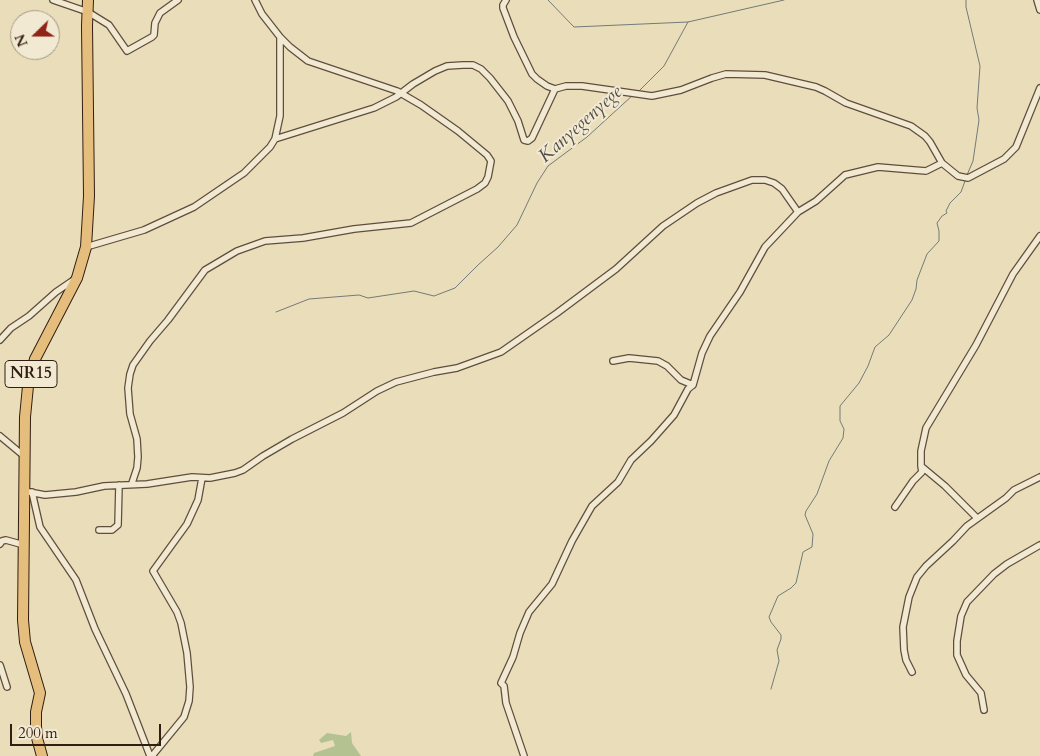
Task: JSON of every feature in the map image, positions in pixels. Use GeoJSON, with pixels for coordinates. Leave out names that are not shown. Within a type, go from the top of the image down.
{"type":"FeatureCollection","features":[{"type":"Feature","properties":{"kind":"highway","name":"NR15"},"geometry":{"type":"LineString","coordinates":[[42,756],[36,726],[36,712],[40,693],[25,642],[23,625],[24,545],[28,492],[24,456],[25,417],[31,373],[41,346],[77,278],[86,247],[89,196],[88,0]]}},
{"type":"Feature","properties":{"kind":"street"},"geometry":{"type":"LineString","coordinates":[[53,0],[88,12],[109,25],[118,35],[127,51],[152,37],[154,23],[160,13],[178,0]]}},
{"type":"Feature","properties":{"kind":"street"},"geometry":{"type":"LineString","coordinates":[[132,483],[138,468],[137,439],[130,414],[128,388],[133,365],[205,270],[237,251],[264,242],[411,223],[477,189],[487,179],[491,164],[490,158],[487,155],[458,131],[401,93],[308,61],[280,37],[262,14],[255,0]]}},
{"type":"Feature","properties":{"kind":"street"},"geometry":{"type":"LineString","coordinates":[[506,0],[503,5],[504,14],[532,74],[541,83],[555,88],[582,86],[652,96],[681,90],[726,74],[772,76],[816,87],[846,103],[910,126],[930,142],[942,163],[958,176],[968,178],[1008,157],[1016,147],[1040,88]]}},
{"type":"Feature","properties":{"kind":"street"},"geometry":{"type":"LineString","coordinates":[[1037,0],[1040,10]]}},
{"type":"Feature","properties":{"kind":"street"},"geometry":{"type":"LineString","coordinates":[[86,247],[144,230],[194,207],[244,173],[266,153],[275,139],[280,116],[280,37]]}},
{"type":"Feature","properties":{"kind":"street"},"geometry":{"type":"LineString","coordinates":[[275,139],[390,102],[423,77],[447,66],[474,65],[482,69],[508,101],[518,121],[524,140],[528,141],[532,138],[555,88]]}},
{"type":"Feature","properties":{"kind":"street"},"geometry":{"type":"LineString","coordinates":[[524,756],[506,704],[504,686],[501,683],[513,657],[529,612],[552,584],[575,534],[592,506],[618,482],[631,460],[674,415],[688,389],[693,385],[702,353],[710,336],[740,292],[760,255],[798,212],[816,200],[845,175],[878,167],[926,171],[942,163]]}},
{"type":"Feature","properties":{"kind":"street"},"geometry":{"type":"LineString","coordinates":[[202,478],[198,500],[190,518],[180,535],[153,571],[177,612],[181,623],[187,654],[190,687],[189,701],[184,717],[151,756],[126,694],[95,629],[76,580],[40,527],[28,492],[45,495],[132,483],[147,484],[192,477],[202,478],[226,475],[243,470],[262,456],[343,413],[377,391],[396,382],[457,368],[501,352],[616,269],[663,226],[697,203],[716,193],[752,180],[765,180],[774,183],[782,189],[798,212]]}},
{"type":"Feature","properties":{"kind":"street"},"geometry":{"type":"LineString","coordinates":[[895,507],[922,472],[921,451],[926,428],[976,345],[1013,274],[1039,239]]}},
{"type":"Feature","properties":{"kind":"street"},"geometry":{"type":"LineString","coordinates":[[0,340],[11,328],[29,316],[56,292],[77,278]]}},
{"type":"Feature","properties":{"kind":"street"},"geometry":{"type":"LineString","coordinates":[[613,361],[629,358],[658,361],[667,366],[681,380],[693,385]]}},
{"type":"Feature","properties":{"kind":"street"},"geometry":{"type":"LineString","coordinates":[[0,436],[24,456]]}},
{"type":"Feature","properties":{"kind":"street"},"geometry":{"type":"LineString","coordinates":[[921,466],[946,486],[977,518]]}},
{"type":"Feature","properties":{"kind":"street"},"geometry":{"type":"LineString","coordinates":[[912,672],[905,655],[903,627],[913,586],[926,566],[977,518],[1006,498],[1014,490],[1040,476]]}},
{"type":"Feature","properties":{"kind":"street"},"geometry":{"type":"LineString","coordinates":[[99,530],[112,530],[118,525],[119,485]]}},
{"type":"Feature","properties":{"kind":"street"},"geometry":{"type":"LineString","coordinates":[[0,544],[6,540],[24,545]]}},
{"type":"Feature","properties":{"kind":"street"},"geometry":{"type":"LineString","coordinates":[[984,710],[981,693],[966,675],[957,655],[961,616],[967,602],[994,574],[1006,564],[1040,545]]}},
{"type":"Feature","properties":{"kind":"street"},"geometry":{"type":"LineString","coordinates":[[0,665],[7,687]]}},
{"type":"Feature","properties":{"kind":"green space"},"geometry":{"type":"Polygon","coordinates":[[[351,732],[352,743],[361,756],[313,756],[314,753],[335,746],[333,740],[321,743],[319,740],[327,733],[346,736],[351,732]]]}},
{"type":"Feature","properties":{"kind":"waterway"},"geometry":{"type":"LineString","coordinates":[[548,0],[574,27],[688,22],[784,0]]}},
{"type":"Feature","properties":{"kind":"waterway"},"geometry":{"type":"LineString","coordinates":[[966,0],[980,66],[977,108],[979,120],[973,161],[967,175]]}},
{"type":"Feature","properties":{"kind":"waterway","name":"Kanyegenyege"},"geometry":{"type":"LineString","coordinates":[[639,91],[664,66],[688,22]]}},
{"type":"Feature","properties":{"kind":"waterway","name":"Kanyegenyege"},"geometry":{"type":"LineString","coordinates":[[276,312],[309,299],[359,295],[368,298],[414,291],[434,296],[455,288],[498,247],[517,225],[537,183],[548,166],[587,137],[633,95]]}},
{"type":"Feature","properties":{"kind":"waterway"},"geometry":{"type":"LineString","coordinates":[[771,689],[779,661],[777,650],[781,635],[769,617],[778,596],[796,583],[803,552],[812,547],[813,534],[805,515],[817,494],[829,461],[843,438],[844,429],[840,421],[840,406],[859,383],[875,347],[889,335],[912,300],[927,254],[939,241],[937,223],[947,213],[946,211],[950,203],[961,192],[965,181]]}}]}
